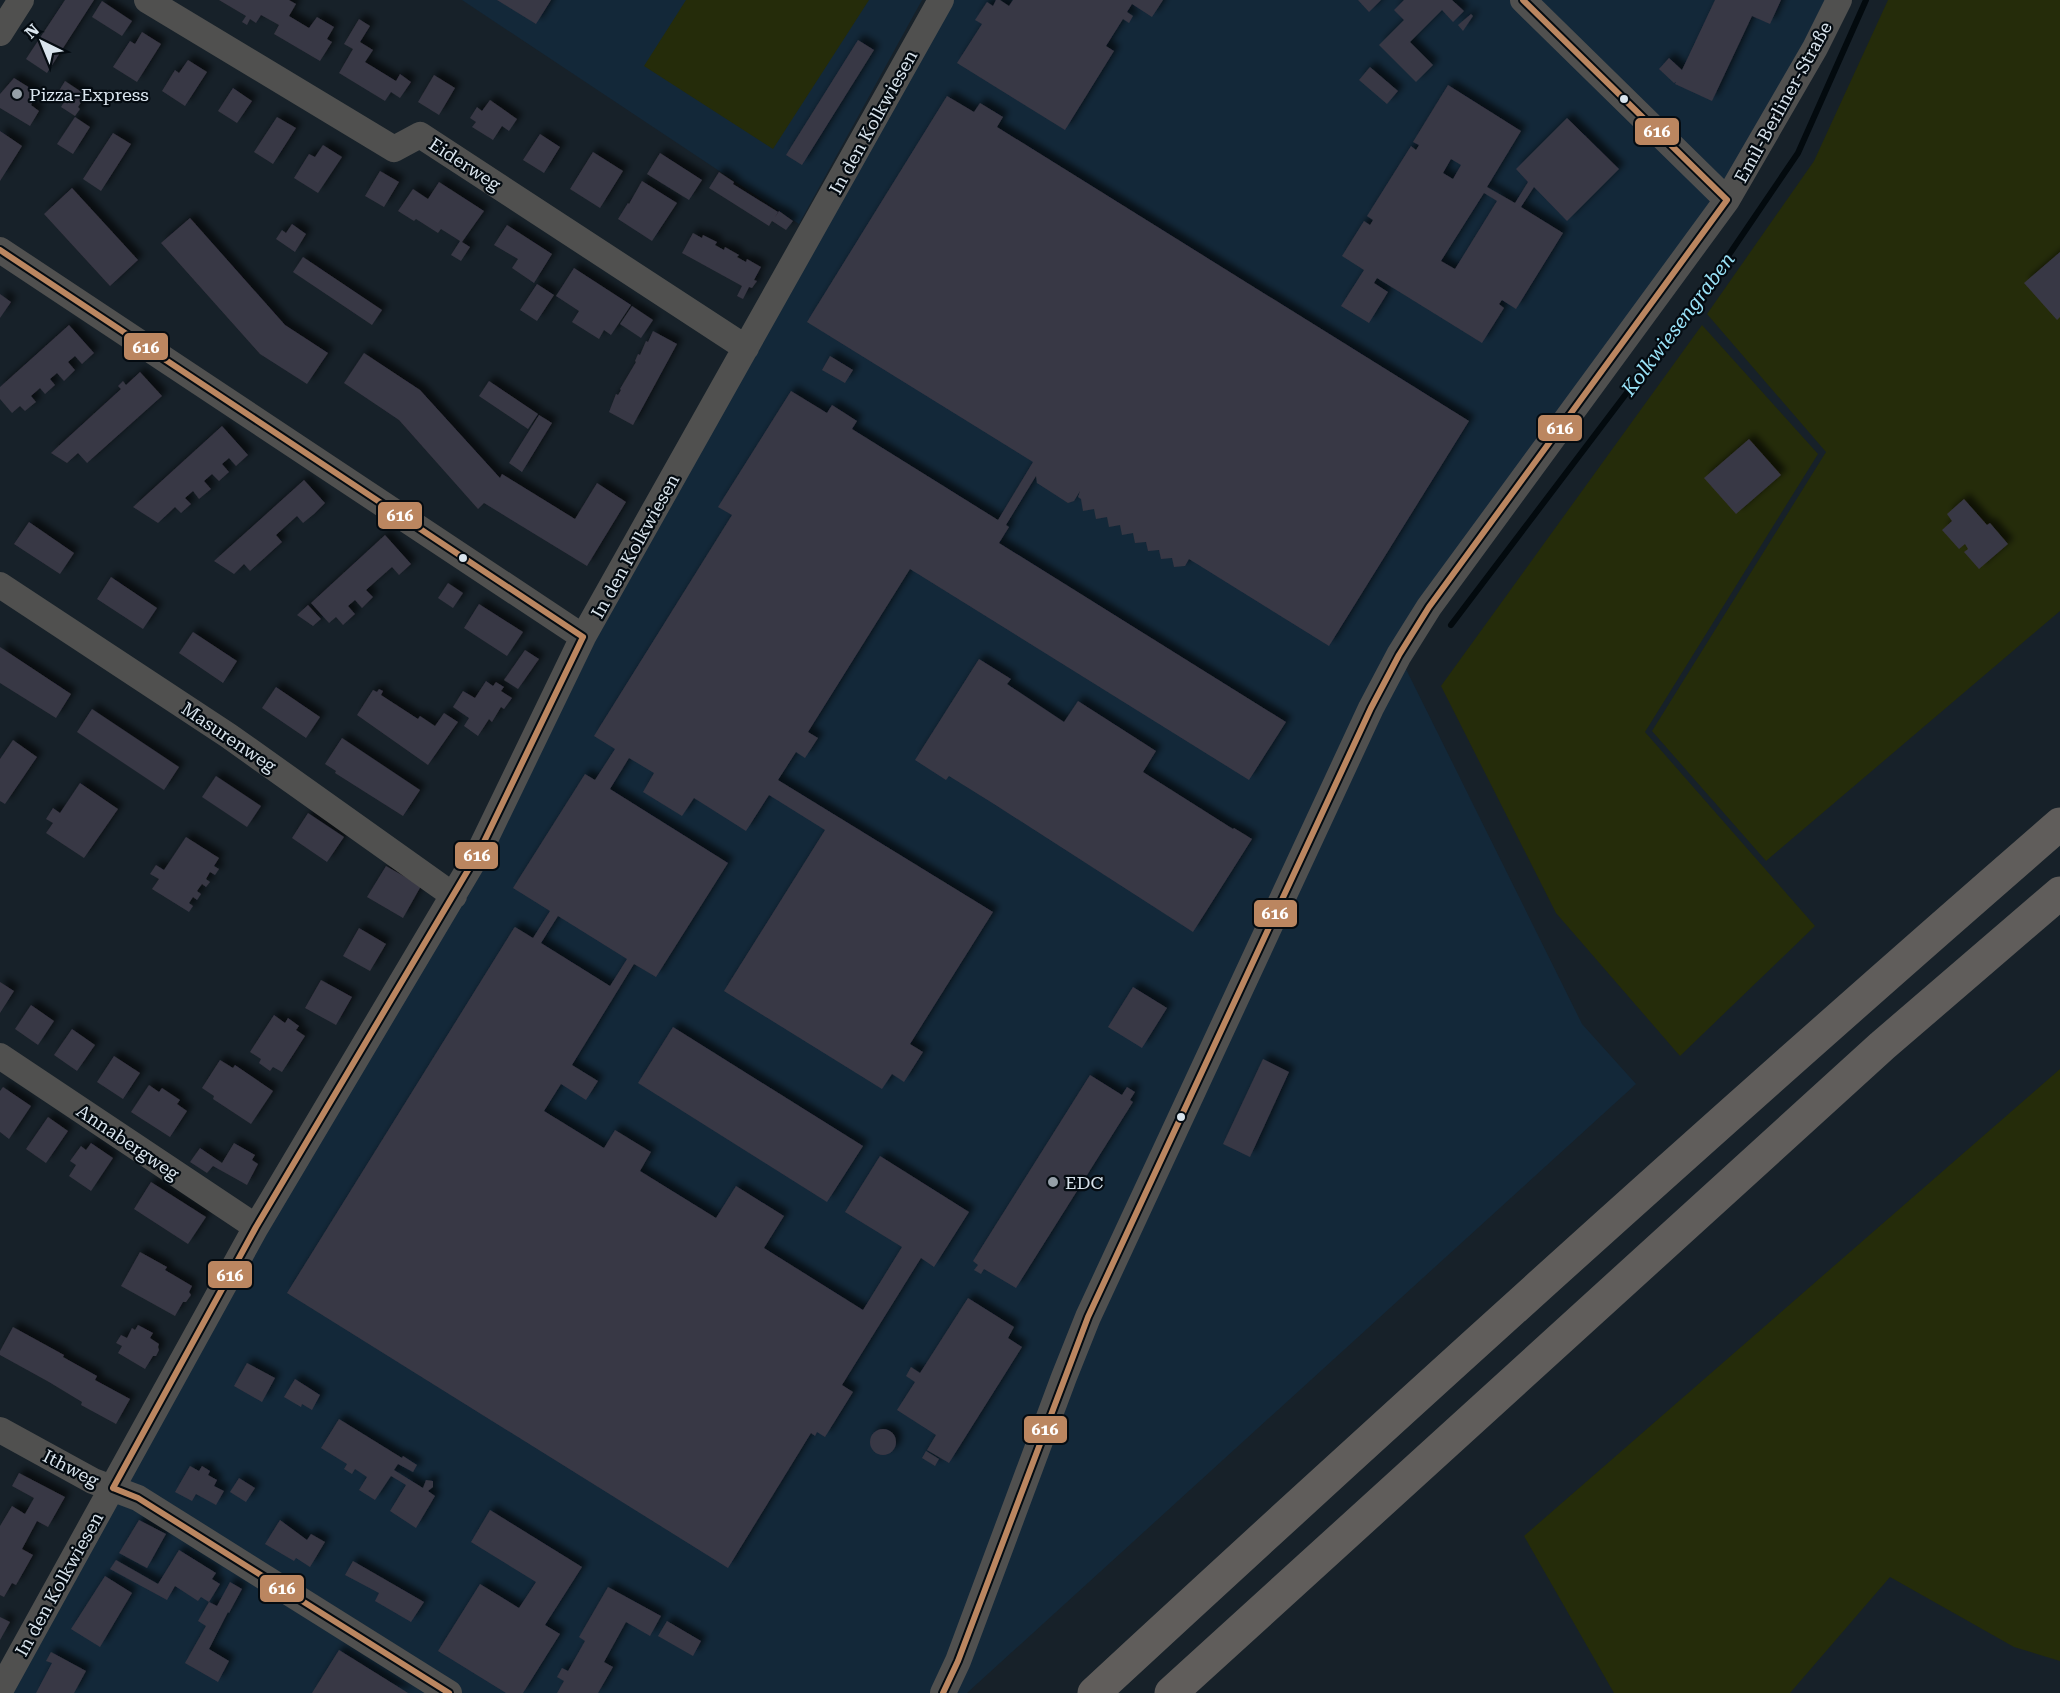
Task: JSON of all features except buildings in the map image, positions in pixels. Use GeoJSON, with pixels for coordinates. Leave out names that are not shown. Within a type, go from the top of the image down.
{"type":"FeatureCollection","features":[{"type":"Feature","properties":{"kind":"highway"},"geometry":{"type":"LineString","coordinates":[[1094,1693],[1298,1504],[1840,1015],[2060,824]]}},
{"type":"Feature","properties":{"kind":"highway"},"geometry":{"type":"LineString","coordinates":[[1171,1693],[1882,1046],[2060,893]]}},
{"type":"Feature","properties":{"kind":"street"},"geometry":{"type":"LineString","coordinates":[[0,33],[21,0]]}},
{"type":"Feature","properties":{"kind":"street","name":"Eiderweg"},"geometry":{"type":"LineString","coordinates":[[147,0],[394,149],[420,135],[746,348]]}},
{"type":"Feature","properties":{"kind":"street","name":"In den Kolkwiesen"},"geometry":{"type":"LineString","coordinates":[[0,1691],[256,1227],[480,850],[583,637],[941,0]]}},
{"type":"Feature","properties":{"kind":"street"},"geometry":{"type":"LineString","coordinates":[[1523,0],[1727,200]]}},
{"type":"Feature","properties":{"kind":"street","name":"Emil-Berliner-Straße"},"geometry":{"type":"LineString","coordinates":[[943,1693],[958,1661],[1088,1317],[1371,708],[1399,655],[1429,607],[1727,200],[1815,48],[1839,0]]}},
{"type":"Feature","properties":{"kind":"street"},"geometry":{"type":"LineString","coordinates":[[0,250],[583,637]]}},
{"type":"Feature","properties":{"kind":"street","name":"Masurenweg"},"geometry":{"type":"LineString","coordinates":[[0,585],[229,736],[454,896]]}},
{"type":"Feature","properties":{"kind":"street","name":"Annabergweg"},"geometry":{"type":"LineString","coordinates":[[0,1056],[256,1227]]}},
{"type":"Feature","properties":{"kind":"street","name":"Ithweg"},"geometry":{"type":"LineString","coordinates":[[0,1430],[93,1481],[138,1498],[449,1693]]}},
{"type":"Feature","properties":{"kind":"shaded area"},"geometry":{"type":"Polygon","coordinates":[[[462,0],[922,0],[799,224],[462,0]]]}},
{"type":"Feature","properties":{"kind":"shaded area"},"geometry":{"type":"Polygon","coordinates":[[[941,0],[1839,0],[1752,158],[1399,655],[1582,1024],[1636,1084],[967,1693],[0,1693],[941,0]]]}},
{"type":"Feature","properties":{"kind":"green space"},"geometry":{"type":"Polygon","coordinates":[[[686,0],[869,0],[773,149],[644,66],[686,0]]]}},
{"type":"Feature","properties":{"kind":"green space"},"geometry":{"type":"Polygon","coordinates":[[[1888,0],[2060,0],[2060,611],[1766,861],[1652,731],[1826,452],[1707,314],[1814,161],[1888,0]]]}},
{"type":"Feature","properties":{"kind":"green space"},"geometry":{"type":"Polygon","coordinates":[[[1702,325],[1818,454],[1645,732],[1815,926],[1680,1056],[1556,913],[1441,686],[1702,325]]]}},
{"type":"Feature","properties":{"kind":"green space"},"geometry":{"type":"Polygon","coordinates":[[[2060,1069],[2060,1661],[2014,1647],[1890,1577],[1790,1693],[1614,1693],[1524,1536],[2060,1069]]]}},
{"type":"Feature","properties":{"kind":"waterway","name":"Kolkwiesengraben"},"geometry":{"type":"LineString","coordinates":[[1451,625],[1707,287],[1798,153],[1866,0]]}},
{"type":"Feature","properties":{"kind":"transit line","name":"616"},"geometry":{"type":"LineString","coordinates":[[1523,0],[1727,200]]}},
{"type":"Feature","properties":{"kind":"transit line","name":"616"},"geometry":{"type":"LineString","coordinates":[[943,1693],[958,1661],[1088,1317],[1371,708],[1399,655],[1429,607],[1727,200]]}},
{"type":"Feature","properties":{"kind":"transit line","name":"616"},"geometry":{"type":"LineString","coordinates":[[0,250],[583,637]]}},
{"type":"Feature","properties":{"kind":"transit line","name":"616"},"geometry":{"type":"LineString","coordinates":[[113,1488],[256,1227],[480,850],[583,637]]}},
{"type":"Feature","properties":{"kind":"transit line","name":"616"},"geometry":{"type":"LineString","coordinates":[[113,1488],[138,1498],[449,1693]]}},
{"type":"Feature","properties":{"kind":"place","name":"Pizza-Express"},"geometry":{"type":"Point","coordinates":[17,94]}},
{"type":"Feature","properties":{"kind":"place","name":"EDC"},"geometry":{"type":"Point","coordinates":[1053,1182]}}]}
